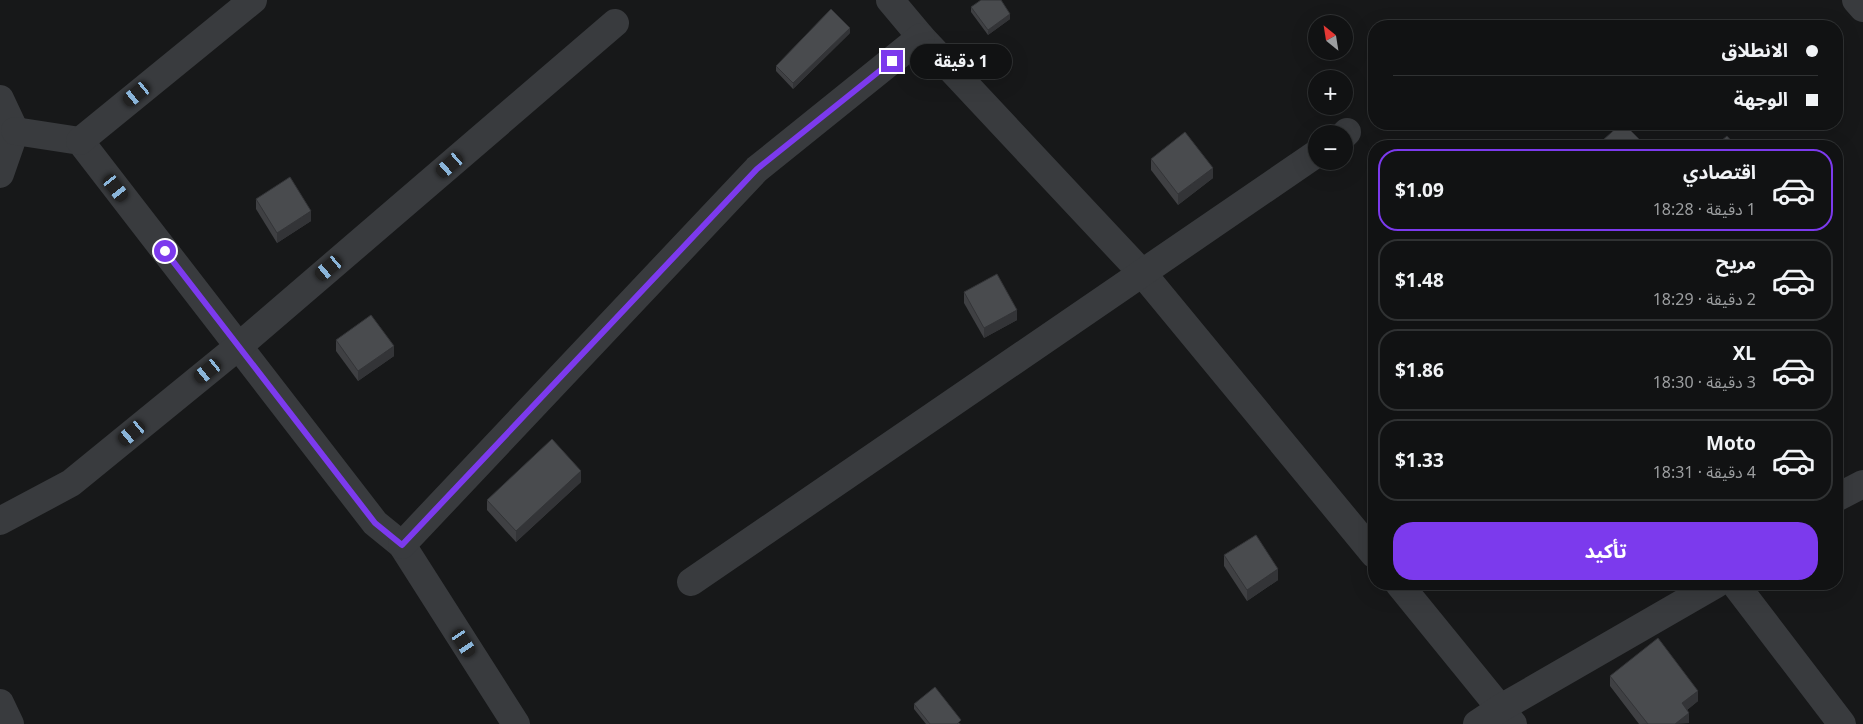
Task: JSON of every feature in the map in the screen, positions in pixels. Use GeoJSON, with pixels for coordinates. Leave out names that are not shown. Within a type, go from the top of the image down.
{"type":"FeatureCollection","features":[{"type":"Feature","properties":{"kind":"street"},"geometry":{"type":"LineString","coordinates":[[80,141],[253,0]]}},
{"type":"Feature","properties":{"kind":"street"},"geometry":{"type":"LineString","coordinates":[[890,0],[921,38],[1143,274],[1368,547]]}},
{"type":"Feature","properties":{"kind":"street"},"geometry":{"type":"LineString","coordinates":[[1856,0],[1863,8]]}},
{"type":"Feature","properties":{"kind":"street"},"geometry":{"type":"LineString","coordinates":[[0,521],[71,483],[239,346],[615,23]]}},
{"type":"Feature","properties":{"kind":"street"},"geometry":{"type":"LineString","coordinates":[[402,545],[757,169],[921,38]]}},
{"type":"Feature","properties":{"kind":"street"},"geometry":{"type":"LineString","coordinates":[[0,99],[15,131],[0,174]]}},
{"type":"Feature","properties":{"kind":"street"},"geometry":{"type":"LineString","coordinates":[[15,131],[80,141],[375,523],[402,545],[516,724]]}},
{"type":"Feature","properties":{"kind":"street"},"geometry":{"type":"LineString","coordinates":[[691,582],[1308,160]]}},
{"type":"Feature","properties":{"kind":"street"},"geometry":{"type":"LineString","coordinates":[[1843,494],[1863,484]]}},
{"type":"Feature","properties":{"kind":"street"},"geometry":{"type":"LineString","coordinates":[[1403,590],[1507,716]]}},
{"type":"Feature","properties":{"kind":"street"},"geometry":{"type":"LineString","coordinates":[[1477,724],[1507,716],[1706,590]]}},
{"type":"Feature","properties":{"kind":"street"},"geometry":{"type":"LineString","coordinates":[[1741,590],[1842,724]]}},
{"type":"Feature","properties":{"kind":"street"},"geometry":{"type":"LineString","coordinates":[[0,703],[10,724]]}},
{"type":"Feature","properties":{"kind":"building"},"geometry":{"type":"Polygon","coordinates":[[[981,0],[1001,0],[1010,14],[988,30],[971,7],[981,0]]]}},
{"type":"Feature","properties":{"kind":"building"},"geometry":{"type":"Polygon","coordinates":[[[831,9],[850,28],[793,83],[776,66],[831,9]]]}},
{"type":"Feature","properties":{"kind":"building"},"geometry":{"type":"Polygon","coordinates":[[[1614,130],[1630,130],[1640,140],[1603,140],[1614,130]]]}},
{"type":"Feature","properties":{"kind":"building"},"geometry":{"type":"Polygon","coordinates":[[[1185,132],[1213,168],[1178,194],[1151,159],[1185,132]]]}},
{"type":"Feature","properties":{"kind":"building"},"geometry":{"type":"Polygon","coordinates":[[[1727,136],[1731,140],[1722,140],[1727,136]]]}},
{"type":"Feature","properties":{"kind":"building"},"geometry":{"type":"Polygon","coordinates":[[[290,177],[311,211],[277,233],[256,199],[290,177]]]}},
{"type":"Feature","properties":{"kind":"building"},"geometry":{"type":"Polygon","coordinates":[[[997,274],[1017,310],[984,328],[964,292],[997,274]]]}},
{"type":"Feature","properties":{"kind":"building"},"geometry":{"type":"Polygon","coordinates":[[[371,315],[394,346],[358,371],[336,340],[371,315]]]}},
{"type":"Feature","properties":{"kind":"building"},"geometry":{"type":"Polygon","coordinates":[[[552,439],[581,471],[516,531],[487,500],[552,439]]]}},
{"type":"Feature","properties":{"kind":"building"},"geometry":{"type":"Polygon","coordinates":[[[1256,535],[1278,569],[1247,590],[1224,555],[1256,535]]]}},
{"type":"Feature","properties":{"kind":"building"},"geometry":{"type":"Polygon","coordinates":[[[1658,638],[1698,691],[1682,703],[1689,713],[1675,724],[1648,724],[1610,676],[1658,638]]]}},
{"type":"Feature","properties":{"kind":"building"},"geometry":{"type":"Polygon","coordinates":[[[935,687],[961,720],[957,724],[930,724],[914,704],[935,687]]]}},
{"type":"Feature","properties":{"kind":"route"},"geometry":{"type":"LineString","coordinates":[[165,251],[375,523],[402,545],[757,169],[892,61]]}}]}
